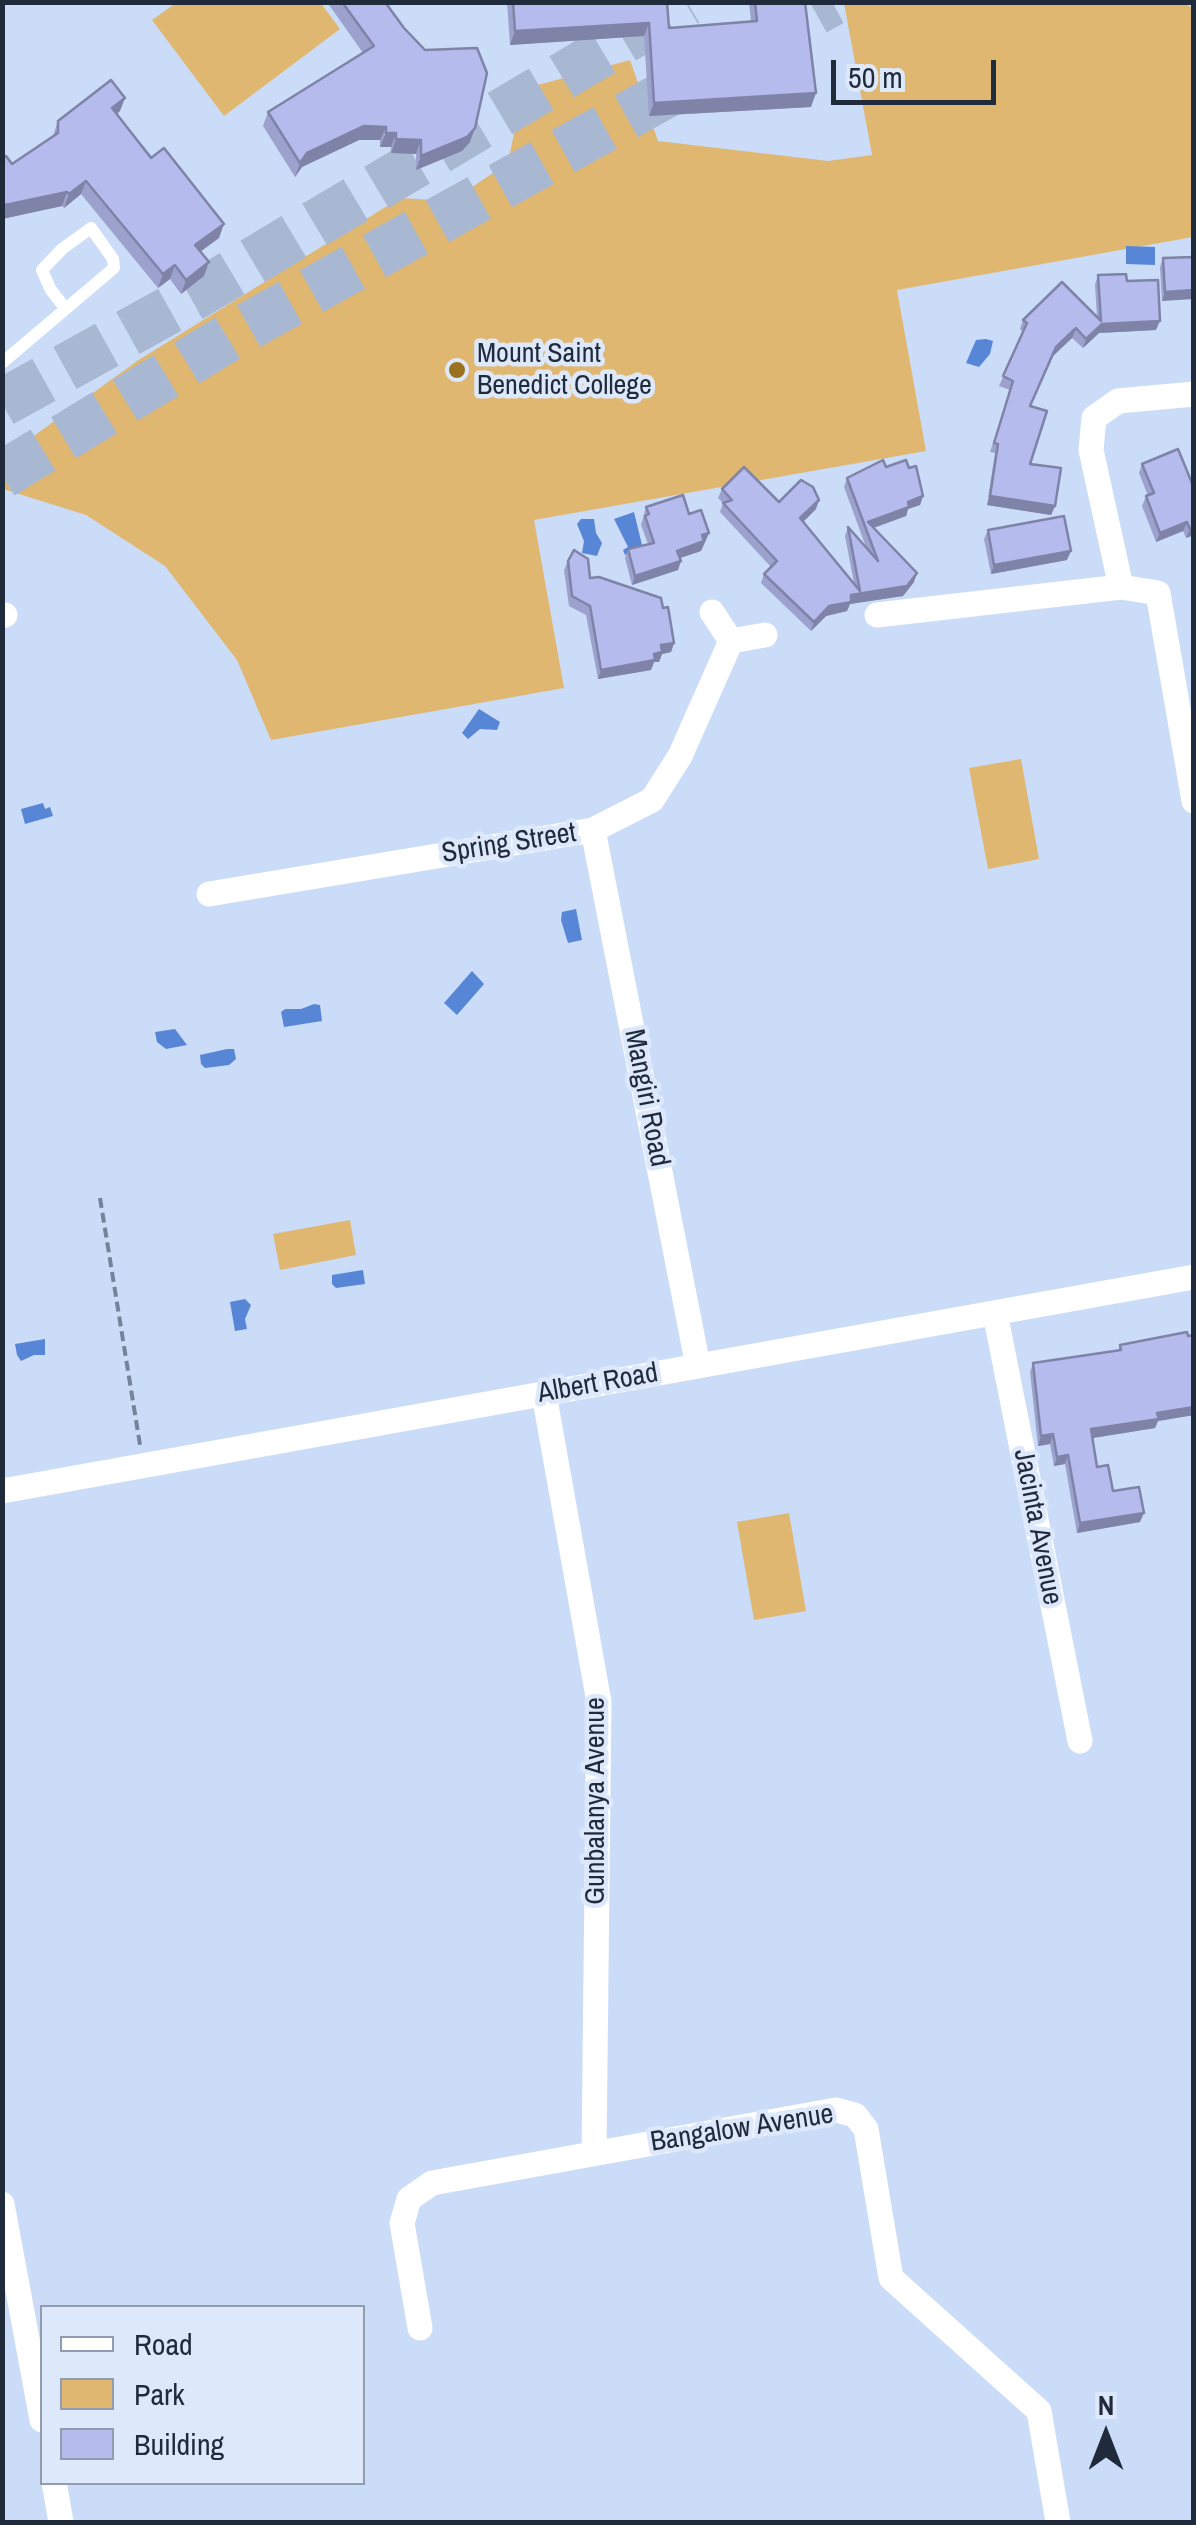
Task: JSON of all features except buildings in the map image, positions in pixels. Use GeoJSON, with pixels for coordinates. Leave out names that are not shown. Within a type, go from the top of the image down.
{"type":"FeatureCollection","features":[{"type":"Feature","properties":{"kind":"street"},"geometry":{"type":"LineString","coordinates":[[1121,587],[1091,450],[1094,418],[1118,401],[1194,394]]}},
{"type":"Feature","properties":{"kind":"street"},"geometry":{"type":"LineString","coordinates":[[877,614],[1121,587],[1158,593],[1194,801]]}},
{"type":"Feature","properties":{"kind":"street"},"geometry":{"type":"LineString","coordinates":[[712,612],[731,641],[765,635]]}},
{"type":"Feature","properties":{"kind":"street","name":"Spring Street"},"geometry":{"type":"LineString","coordinates":[[209,894],[593,830],[652,800],[680,756],[731,641]]}},
{"type":"Feature","properties":{"kind":"street","name":"Mangiri Road"},"geometry":{"type":"LineString","coordinates":[[593,830],[698,1366]]}},
{"type":"Feature","properties":{"kind":"street","name":"Albert Road"},"geometry":{"type":"LineString","coordinates":[[2,1492],[1194,1278]]}},
{"type":"Feature","properties":{"kind":"street","name":"Jacinta Avenue"},"geometry":{"type":"LineString","coordinates":[[995,1313],[1080,1740]]}},
{"type":"Feature","properties":{"kind":"street","name":"Gunbalanya Avenue"},"geometry":{"type":"LineString","coordinates":[[544,1394],[599,1702],[594,2153]]}},
{"type":"Feature","properties":{"kind":"street","name":"Bangalow Avenue"},"geometry":{"type":"LineString","coordinates":[[420,2328],[402,2223],[409,2198],[432,2183],[836,2110],[854,2115],[866,2129],[892,2278],[1039,2411],[1058,2522]]}},
{"type":"Feature","properties":{"kind":"street"},"geometry":{"type":"LineString","coordinates":[[2,2204],[40,2409]]}},
{"type":"Feature","properties":{"kind":"street"},"geometry":{"type":"LineString","coordinates":[[55,2485],[62,2522]]}},
{"type":"Feature","properties":{"kind":"lane"},"geometry":{"type":"LineString","coordinates":[[2,363],[114,268],[90,228],[62,248],[42,270],[65,308]]}},
{"type":"Feature","properties":{"kind":"path"},"geometry":{"type":"LineString","coordinates":[[100,1198],[143,1466]]}},
{"type":"Feature","properties":{"kind":"green space"},"geometry":{"type":"Polygon","coordinates":[[[320,2],[340,29],[224,116],[152,20],[176,3],[320,2]]]}},
{"type":"Feature","properties":{"kind":"green space","name":"Mount Saint Benedict College"},"geometry":{"type":"Polygon","coordinates":[[[1183,2],[1193,9],[1193,237],[897,290],[926,451],[534,520],[564,688],[271,740],[237,660],[165,566],[86,515],[3,489],[2,459],[137,361],[400,198],[451,201],[508,163],[523,89],[630,60],[658,141],[828,161],[872,155],[844,3],[1183,2]]]}},
{"type":"Feature","properties":{"kind":"green space"},"geometry":{"type":"Polygon","coordinates":[[[1021,759],[1039,859],[988,869],[969,768],[1021,759]]]}},
{"type":"Feature","properties":{"kind":"green space"},"geometry":{"type":"Polygon","coordinates":[[[350,1220],[356,1255],[280,1270],[273,1234],[350,1220]]]}},
{"type":"Feature","properties":{"kind":"green space"},"geometry":{"type":"Polygon","coordinates":[[[789,1513],[806,1611],[754,1620],[737,1522],[789,1513]]]}},
{"type":"Feature","properties":{"kind":"water"},"geometry":{"type":"Polygon","coordinates":[[[1126,246],[1155,247],[1155,265],[1126,264],[1126,246]]]}},
{"type":"Feature","properties":{"kind":"water"},"geometry":{"type":"Polygon","coordinates":[[[976,340],[993,341],[990,354],[979,367],[966,363],[976,340]]]}},
{"type":"Feature","properties":{"kind":"water"},"geometry":{"type":"Polygon","coordinates":[[[634,512],[643,549],[625,555],[623,550],[628,547],[614,519],[634,512]]]}},
{"type":"Feature","properties":{"kind":"water"},"geometry":{"type":"Polygon","coordinates":[[[581,519],[594,519],[602,543],[597,556],[582,553],[584,541],[577,524],[581,519]]]}},
{"type":"Feature","properties":{"kind":"water"},"geometry":{"type":"Polygon","coordinates":[[[479,709],[500,722],[497,730],[480,729],[468,739],[462,733],[479,709]]]}},
{"type":"Feature","properties":{"kind":"water"},"geometry":{"type":"Polygon","coordinates":[[[43,803],[45,809],[50,807],[53,816],[25,824],[21,809],[43,803]]]}},
{"type":"Feature","properties":{"kind":"water"},"geometry":{"type":"Polygon","coordinates":[[[576,909],[582,940],[568,943],[562,912],[576,909]]]}},
{"type":"Feature","properties":{"kind":"water"},"geometry":{"type":"Polygon","coordinates":[[[472,971],[484,984],[457,1015],[444,1003],[472,971]]]}},
{"type":"Feature","properties":{"kind":"water"},"geometry":{"type":"Polygon","coordinates":[[[320,1005],[322,1021],[284,1027],[281,1012],[320,1005]]]}},
{"type":"Feature","properties":{"kind":"water"},"geometry":{"type":"Polygon","coordinates":[[[175,1029],[187,1045],[166,1049],[157,1042],[155,1032],[175,1029]]]}},
{"type":"Feature","properties":{"kind":"water"},"geometry":{"type":"Polygon","coordinates":[[[234,1049],[236,1059],[229,1065],[205,1068],[201,1064],[200,1055],[234,1049]]]}},
{"type":"Feature","properties":{"kind":"water"},"geometry":{"type":"Polygon","coordinates":[[[363,1270],[365,1284],[336,1288],[332,1284],[332,1275],[363,1270]]]}},
{"type":"Feature","properties":{"kind":"water"},"geometry":{"type":"Polygon","coordinates":[[[245,1299],[251,1305],[245,1319],[247,1329],[235,1331],[230,1302],[245,1299]]]}},
{"type":"Feature","properties":{"kind":"water"},"geometry":{"type":"Polygon","coordinates":[[[45,1339],[45,1355],[21,1361],[15,1344],[45,1339]]]}},
{"type":"Feature","properties":{"kind":"tunnel"},"geometry":{"type":"LineString","coordinates":[[2,403],[198,294],[687,2]]}},
{"type":"Feature","properties":{"kind":"tunnel"},"geometry":{"type":"LineString","coordinates":[[2,475],[236,333],[832,2]]}},
{"type":"Feature","properties":{"kind":"place","name":"Mount Saint Benedict College"},"geometry":{"type":"Point","coordinates":[457,370]}}]}
